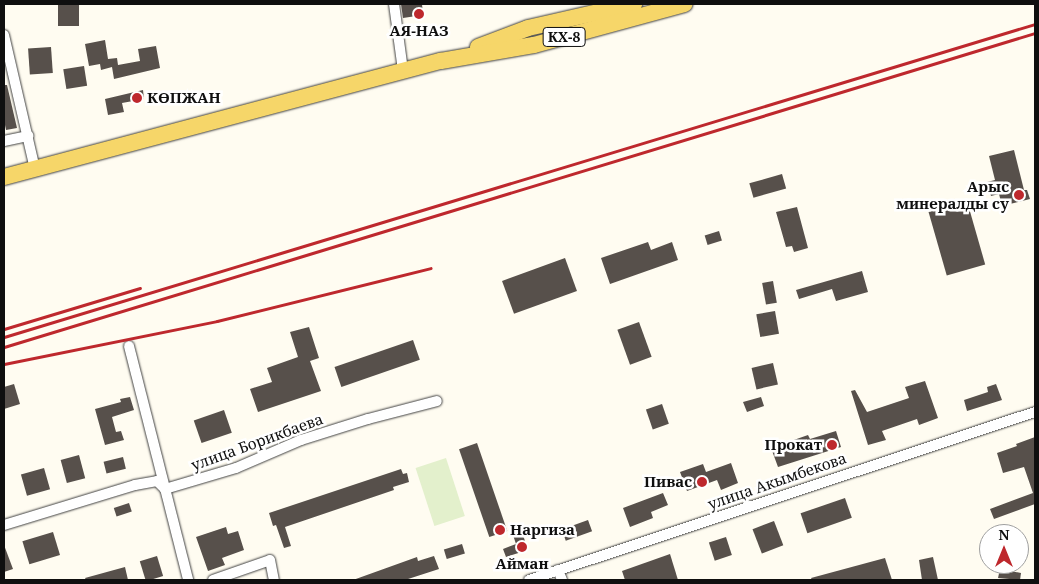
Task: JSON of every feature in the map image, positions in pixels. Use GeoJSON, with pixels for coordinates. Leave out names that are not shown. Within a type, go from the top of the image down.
{"type":"FeatureCollection","features":[{"type":"Feature","properties":{"kind":"main road","name":"КХ-8"},"geometry":{"type":"LineString","coordinates":[[441,61],[528,28],[634,4]]}},
{"type":"Feature","properties":{"kind":"main road","name":"КХ-8"},"geometry":{"type":"LineString","coordinates":[[4,177],[441,61],[534,45],[684,4]]}},
{"type":"Feature","properties":{"kind":"main road"},"geometry":{"type":"LineString","coordinates":[[528,28],[525,35],[526,41],[534,45]]}},
{"type":"Feature","properties":{"kind":"street"},"geometry":{"type":"LineString","coordinates":[[394,4],[403,71]]}},
{"type":"Feature","properties":{"kind":"street"},"geometry":{"type":"LineString","coordinates":[[4,35],[35,169]]}},
{"type":"Feature","properties":{"kind":"street"},"geometry":{"type":"LineString","coordinates":[[4,141],[28,136]]}},
{"type":"Feature","properties":{"kind":"street"},"geometry":{"type":"LineString","coordinates":[[129,346],[188,580]]}},
{"type":"Feature","properties":{"kind":"street","name":"улица Борикбаева"},"geometry":{"type":"LineString","coordinates":[[165,489],[236,468],[301,440],[335,429],[436,402]]}},
{"type":"Feature","properties":{"kind":"street","name":"улица Акымбекова"},"geometry":{"type":"LineString","coordinates":[[529,580],[1035,412]]}},
{"type":"Feature","properties":{"kind":"street"},"geometry":{"type":"LineString","coordinates":[[4,525],[135,485],[157,481],[165,489]]}},
{"type":"Feature","properties":{"kind":"street"},"geometry":{"type":"LineString","coordinates":[[214,580],[270,560],[274,580]]}},
{"type":"Feature","properties":{"kind":"street"},"geometry":{"type":"LineString","coordinates":[[558,570],[562,580]]}},
{"type":"Feature","properties":{"kind":"green space"},"geometry":{"type":"Polygon","coordinates":[[[446,458],[465,516],[434,526],[416,468],[446,458]]]}},
{"type":"Feature","properties":{"kind":"building"},"geometry":{"type":"Polygon","coordinates":[[[58,4],[79,4],[79,26],[58,26],[58,4]]]}},
{"type":"Feature","properties":{"kind":"building"},"geometry":{"type":"Polygon","coordinates":[[[401,4],[422,4],[423,15],[403,18],[401,4]]]}},
{"type":"Feature","properties":{"kind":"building"},"geometry":{"type":"Polygon","coordinates":[[[105,40],[108,59],[117,58],[118,65],[140,61],[138,49],[156,46],[160,68],[114,79],[112,67],[101,70],[100,64],[89,66],[85,44],[105,40]]]}},
{"type":"Feature","properties":{"kind":"building"},"geometry":{"type":"Polygon","coordinates":[[[51,47],[53,73],[30,75],[28,49],[51,47]]]}},
{"type":"Feature","properties":{"kind":"building"},"geometry":{"type":"Polygon","coordinates":[[[84,66],[87,86],[66,89],[63,69],[84,66]]]}},
{"type":"Feature","properties":{"kind":"building"},"geometry":{"type":"Polygon","coordinates":[[[4,85],[7,85],[17,128],[6,130],[4,120],[4,85]]]}},
{"type":"Feature","properties":{"kind":"building"},"geometry":{"type":"Polygon","coordinates":[[[143,90],[144,99],[122,103],[124,112],[108,115],[105,99],[143,90]]]}},
{"type":"Feature","properties":{"kind":"building"},"geometry":{"type":"Polygon","coordinates":[[[1014,150],[1024,190],[1027,190],[1030,199],[1002,206],[999,194],[991,196],[987,182],[995,180],[989,156],[1014,150]]]}},
{"type":"Feature","properties":{"kind":"building"},"geometry":{"type":"Polygon","coordinates":[[[782,174],[786,188],[753,198],[749,183],[782,174]]]}},
{"type":"Feature","properties":{"kind":"building"},"geometry":{"type":"Polygon","coordinates":[[[967,201],[985,264],[947,275],[929,212],[967,201]]]}},
{"type":"Feature","properties":{"kind":"building"},"geometry":{"type":"Polygon","coordinates":[[[797,207],[808,248],[794,252],[792,246],[786,247],[776,212],[797,207]]]}},
{"type":"Feature","properties":{"kind":"building"},"geometry":{"type":"Polygon","coordinates":[[[719,231],[722,241],[708,245],[705,235],[719,231]]]}},
{"type":"Feature","properties":{"kind":"building"},"geometry":{"type":"Polygon","coordinates":[[[648,242],[651,250],[672,242],[678,260],[610,284],[601,258],[648,242]]]}},
{"type":"Feature","properties":{"kind":"building"},"geometry":{"type":"Polygon","coordinates":[[[565,258],[577,291],[514,314],[502,281],[565,258]]]}},
{"type":"Feature","properties":{"kind":"building"},"geometry":{"type":"Polygon","coordinates":[[[862,271],[868,292],[836,301],[832,289],[799,299],[796,290],[862,271]]]}},
{"type":"Feature","properties":{"kind":"building"},"geometry":{"type":"Polygon","coordinates":[[[773,281],[777,303],[766,305],[762,283],[773,281]]]}},
{"type":"Feature","properties":{"kind":"building"},"geometry":{"type":"Polygon","coordinates":[[[775,311],[779,334],[760,337],[756,314],[775,311]]]}},
{"type":"Feature","properties":{"kind":"building"},"geometry":{"type":"Polygon","coordinates":[[[639,322],[652,357],[630,365],[617,330],[639,322]]]}},
{"type":"Feature","properties":{"kind":"building"},"geometry":{"type":"Polygon","coordinates":[[[309,327],[319,358],[310,361],[321,391],[258,412],[250,389],[272,382],[267,368],[298,357],[290,332],[309,327]]]}},
{"type":"Feature","properties":{"kind":"building"},"geometry":{"type":"Polygon","coordinates":[[[413,340],[420,360],[341,387],[335,367],[413,340]]]}},
{"type":"Feature","properties":{"kind":"building"},"geometry":{"type":"Polygon","coordinates":[[[773,363],[778,384],[757,389],[752,368],[773,363]]]}},
{"type":"Feature","properties":{"kind":"building"},"geometry":{"type":"Polygon","coordinates":[[[925,381],[938,418],[919,425],[917,419],[882,431],[886,440],[868,445],[851,391],[855,390],[867,412],[909,398],[905,387],[925,381]]]}},
{"type":"Feature","properties":{"kind":"building"},"geometry":{"type":"Polygon","coordinates":[[[14,384],[20,404],[4,409],[4,387],[14,384]]]}},
{"type":"Feature","properties":{"kind":"building"},"geometry":{"type":"Polygon","coordinates":[[[996,384],[1002,400],[967,411],[964,400],[988,392],[987,387],[996,384]]]}},
{"type":"Feature","properties":{"kind":"building"},"geometry":{"type":"Polygon","coordinates":[[[130,397],[134,410],[112,417],[116,432],[121,431],[124,440],[105,445],[95,409],[121,402],[120,399],[130,397]]]}},
{"type":"Feature","properties":{"kind":"building"},"geometry":{"type":"Polygon","coordinates":[[[761,397],[764,406],[747,412],[743,402],[761,397]]]}},
{"type":"Feature","properties":{"kind":"building"},"geometry":{"type":"Polygon","coordinates":[[[662,404],[669,424],[653,429],[646,410],[662,404]]]}},
{"type":"Feature","properties":{"kind":"building"},"geometry":{"type":"Polygon","coordinates":[[[224,410],[232,433],[202,443],[194,420],[224,410]]]}},
{"type":"Feature","properties":{"kind":"building"},"geometry":{"type":"Polygon","coordinates":[[[836,431],[841,447],[778,467],[771,448],[808,435],[810,439],[836,431]]]}},
{"type":"Feature","properties":{"kind":"building"},"geometry":{"type":"Polygon","coordinates":[[[1035,437],[1035,504],[994,519],[990,509],[1033,493],[1024,467],[1003,473],[997,453],[1035,437]]]}},
{"type":"Feature","properties":{"kind":"building"},"geometry":{"type":"Polygon","coordinates":[[[477,443],[507,531],[489,537],[459,449],[477,443]]]}},
{"type":"Feature","properties":{"kind":"building"},"geometry":{"type":"Polygon","coordinates":[[[79,455],[85,478],[67,483],[61,460],[79,455]]]}},
{"type":"Feature","properties":{"kind":"building"},"geometry":{"type":"Polygon","coordinates":[[[123,457],[126,469],[106,473],[104,462],[123,457]]]}},
{"type":"Feature","properties":{"kind":"building"},"geometry":{"type":"Polygon","coordinates":[[[731,463],[738,483],[721,490],[717,480],[687,491],[680,472],[703,464],[706,472],[731,463]]]}},
{"type":"Feature","properties":{"kind":"building"},"geometry":{"type":"Polygon","coordinates":[[[44,468],[50,489],[27,496],[21,475],[44,468]]]}},
{"type":"Feature","properties":{"kind":"building"},"geometry":{"type":"Polygon","coordinates":[[[401,469],[403,474],[407,473],[409,482],[393,487],[394,490],[285,527],[291,546],[284,548],[276,525],[273,526],[269,513],[401,469]]]}},
{"type":"Feature","properties":{"kind":"building"},"geometry":{"type":"Polygon","coordinates":[[[663,493],[668,505],[651,512],[653,518],[630,527],[623,508],[663,493]]]}},
{"type":"Feature","properties":{"kind":"building"},"geometry":{"type":"Polygon","coordinates":[[[845,498],[852,518],[807,533],[801,513],[845,498]]]}},
{"type":"Feature","properties":{"kind":"building"},"geometry":{"type":"Polygon","coordinates":[[[129,503],[132,512],[117,517],[114,508],[129,503]]]}},
{"type":"Feature","properties":{"kind":"building"},"geometry":{"type":"Polygon","coordinates":[[[588,520],[592,531],[566,541],[562,530],[588,520]]]}},
{"type":"Feature","properties":{"kind":"building"},"geometry":{"type":"Polygon","coordinates":[[[774,521],[783,545],[762,554],[753,529],[774,521]]]}},
{"type":"Feature","properties":{"kind":"building"},"geometry":{"type":"Polygon","coordinates":[[[226,527],[228,534],[238,531],[244,550],[222,558],[225,565],[208,571],[196,537],[226,527]]]}},
{"type":"Feature","properties":{"kind":"building"},"geometry":{"type":"Polygon","coordinates":[[[521,529],[528,550],[506,557],[503,549],[516,544],[512,532],[521,529]]]}},
{"type":"Feature","properties":{"kind":"building"},"geometry":{"type":"Polygon","coordinates":[[[53,532],[60,555],[29,564],[22,541],[53,532]]]}},
{"type":"Feature","properties":{"kind":"building"},"geometry":{"type":"Polygon","coordinates":[[[726,537],[732,555],[715,561],[709,543],[726,537]]]}},
{"type":"Feature","properties":{"kind":"building"},"geometry":{"type":"Polygon","coordinates":[[[462,544],[465,554],[447,559],[444,550],[462,544]]]}},
{"type":"Feature","properties":{"kind":"building"},"geometry":{"type":"Polygon","coordinates":[[[4,545],[13,569],[4,572],[4,545]]]}},
{"type":"Feature","properties":{"kind":"building"},"geometry":{"type":"Polygon","coordinates":[[[670,554],[678,580],[625,580],[622,571],[670,554]]]}},
{"type":"Feature","properties":{"kind":"building"},"geometry":{"type":"Polygon","coordinates":[[[157,556],[163,576],[146,580],[140,561],[157,556]]]}},
{"type":"Feature","properties":{"kind":"building"},"geometry":{"type":"Polygon","coordinates":[[[434,556],[439,569],[405,580],[353,580],[417,557],[418,561],[434,556]]]}},
{"type":"Feature","properties":{"kind":"building"},"geometry":{"type":"Polygon","coordinates":[[[933,557],[938,580],[922,580],[919,560],[933,557]]]}},
{"type":"Feature","properties":{"kind":"building"},"geometry":{"type":"Polygon","coordinates":[[[885,558],[892,580],[812,580],[811,578],[885,558]]]}},
{"type":"Feature","properties":{"kind":"building"},"geometry":{"type":"Polygon","coordinates":[[[125,567],[128,580],[86,580],[85,578],[125,567]]]}},
{"type":"Feature","properties":{"kind":"building"},"geometry":{"type":"Polygon","coordinates":[[[999,574],[1021,574],[1020,580],[998,578],[999,574]]]}},
{"type":"Feature","properties":{"kind":"railway"},"geometry":{"type":"LineString","coordinates":[[4,337],[1035,24]]}},
{"type":"Feature","properties":{"kind":"railway"},"geometry":{"type":"LineString","coordinates":[[4,347],[1035,33]]}},
{"type":"Feature","properties":{"kind":"railway"},"geometry":{"type":"LineString","coordinates":[[4,364],[217,321],[431,268]]}},
{"type":"Feature","properties":{"kind":"railway"},"geometry":{"type":"LineString","coordinates":[[4,329],[140,288]]}},
{"type":"Feature","properties":{"kind":"place","name":"АЯ-НАЗ"},"geometry":{"type":"Point","coordinates":[419,14]}},
{"type":"Feature","properties":{"kind":"place","name":"КӨПЖАН"},"geometry":{"type":"Point","coordinates":[137,98]}},
{"type":"Feature","properties":{"kind":"place","name":"Арыс минералды су"},"geometry":{"type":"Point","coordinates":[1019,195]}},
{"type":"Feature","properties":{"kind":"place","name":"Прокат"},"geometry":{"type":"Point","coordinates":[832,445]}},
{"type":"Feature","properties":{"kind":"place","name":"Пивас"},"geometry":{"type":"Point","coordinates":[702,482]}},
{"type":"Feature","properties":{"kind":"place","name":"Наргиза"},"geometry":{"type":"Point","coordinates":[500,530]}},
{"type":"Feature","properties":{"kind":"place","name":"Айман"},"geometry":{"type":"Point","coordinates":[522,547]}}]}
